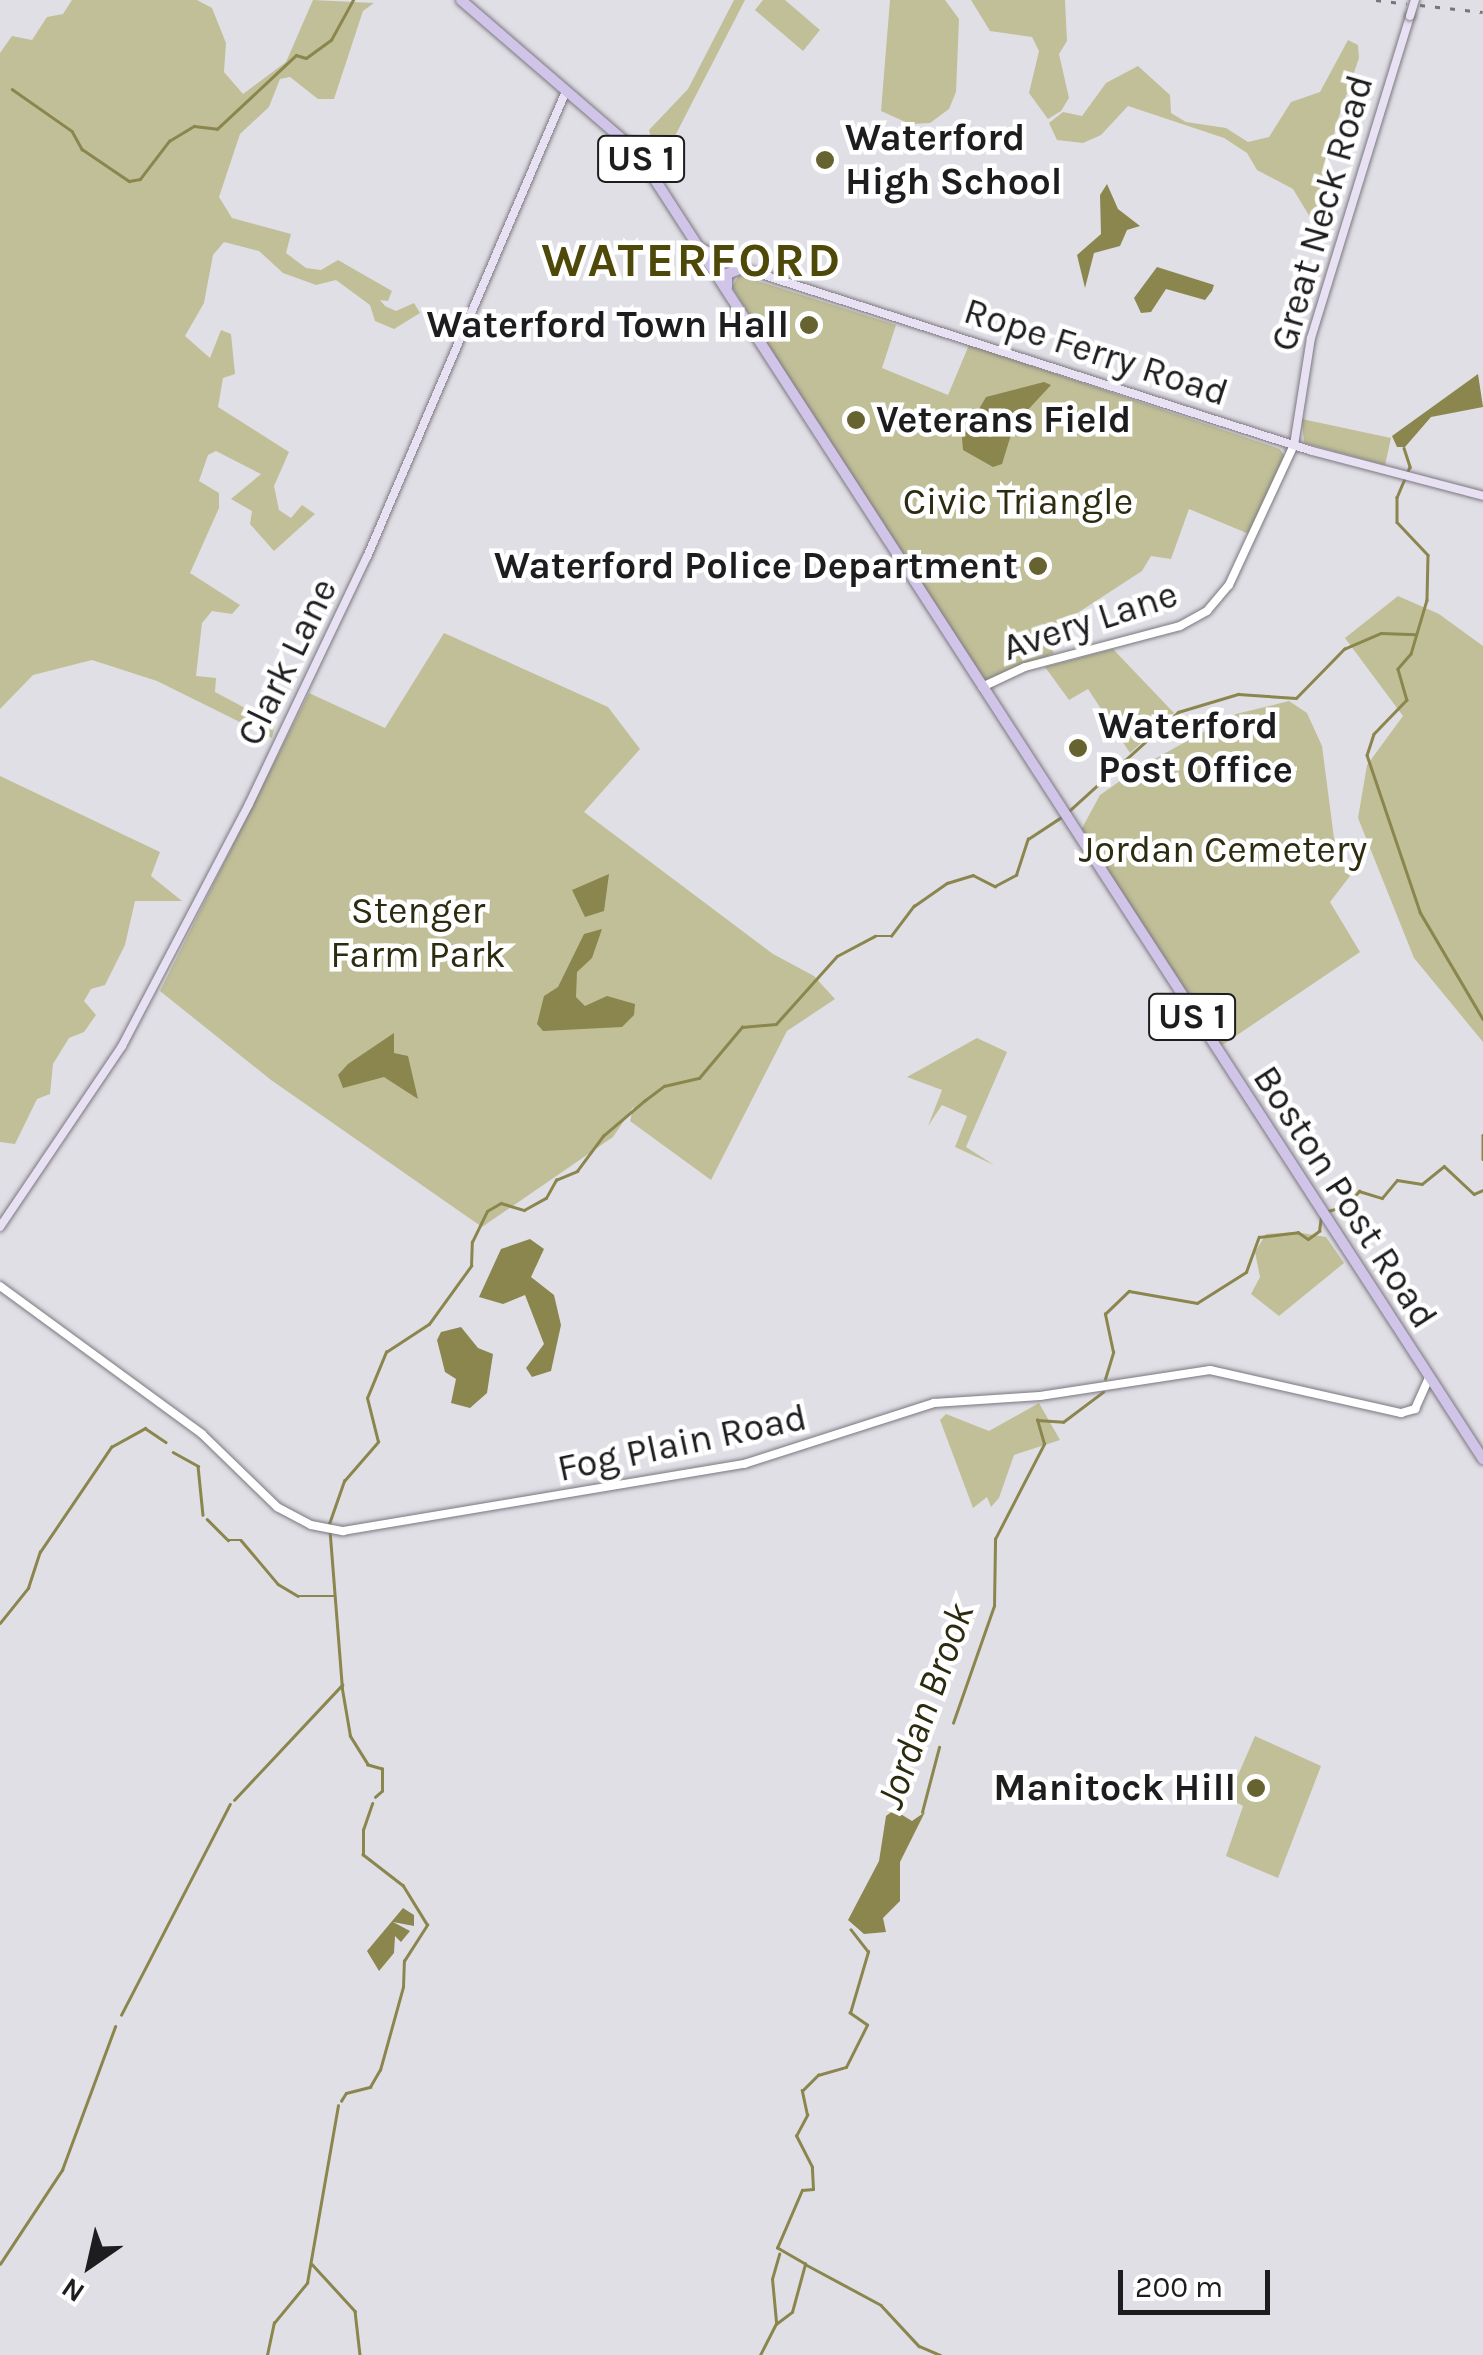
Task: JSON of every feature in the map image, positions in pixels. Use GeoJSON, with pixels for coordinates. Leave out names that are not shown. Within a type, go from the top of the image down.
{"type":"FeatureCollection","features":[{"type":"Feature","properties":{"kind":"main road","name":"Boston Post Road"},"geometry":{"type":"LineString","coordinates":[[460,0],[625,138],[698,244],[1320,1215],[1483,1458]]}},
{"type":"Feature","properties":{"kind":"main road","name":"Great Neck Road"},"geometry":{"type":"LineString","coordinates":[[1294,445],[1311,338],[1415,0]]}},
{"type":"Feature","properties":{"kind":"main road","name":"Clark Lane"},"geometry":{"type":"LineString","coordinates":[[0,1227],[122,1046],[261,779],[367,557],[566,91]]}},
{"type":"Feature","properties":{"kind":"main road","name":"Rope Ferry Road"},"geometry":{"type":"LineString","coordinates":[[698,244],[742,268],[1294,445],[1483,496]]}},
{"type":"Feature","properties":{"kind":"main road"},"geometry":{"type":"LineString","coordinates":[[732,302],[725,276],[742,268]]}},
{"type":"Feature","properties":{"kind":"street","name":"Avery Lane"},"geometry":{"type":"LineString","coordinates":[[982,687],[1026,667],[1180,626],[1208,611],[1229,585],[1294,445]]}},
{"type":"Feature","properties":{"kind":"street","name":"Fog Plain Road"},"geometry":{"type":"LineString","coordinates":[[0,1286],[202,1434],[277,1507],[329,1529],[389,1527],[744,1464],[934,1403],[1040,1396],[1210,1370],[1401,1413],[1414,1408],[1428,1380]]}},
{"type":"Feature","properties":{"kind":"green space"},"geometry":{"type":"Polygon","coordinates":[[[72,0],[197,0],[212,8],[226,43],[224,72],[243,94],[286,62],[313,0],[374,3],[363,11],[334,99],[318,99],[290,77],[280,79],[269,107],[240,134],[219,197],[232,218],[291,234],[286,253],[306,268],[321,270],[338,260],[392,291],[388,301],[380,300],[385,306],[396,311],[414,303],[420,313],[394,329],[375,321],[370,305],[336,280],[316,285],[283,273],[259,251],[224,242],[213,255],[204,303],[185,336],[210,358],[221,330],[231,334],[235,374],[223,378],[218,407],[289,452],[274,486],[279,510],[291,518],[302,505],[315,514],[274,551],[250,524],[252,511],[231,499],[261,474],[216,451],[208,455],[199,481],[219,493],[219,508],[190,573],[240,605],[232,614],[212,611],[202,623],[196,676],[216,678],[215,692],[275,724],[272,738],[157,681],[92,660],[33,675],[0,709],[0,53],[12,36],[32,40],[47,17],[63,14],[72,0]]]}},
{"type":"Feature","properties":{"kind":"green space"},"geometry":{"type":"Polygon","coordinates":[[[734,0],[745,0],[659,167],[649,130],[688,89],[734,0]]]}},
{"type":"Feature","properties":{"kind":"green space"},"geometry":{"type":"Polygon","coordinates":[[[763,0],[785,0],[820,30],[803,51],[755,10],[763,0]]]}},
{"type":"Feature","properties":{"kind":"green space"},"geometry":{"type":"Polygon","coordinates":[[[890,0],[945,0],[959,19],[956,92],[949,109],[930,123],[910,124],[881,111],[890,0]]]}},
{"type":"Feature","properties":{"kind":"green space"},"geometry":{"type":"Polygon","coordinates":[[[971,0],[1065,0],[1067,41],[1059,54],[1069,98],[1061,111],[1048,119],[1029,93],[1039,51],[1032,37],[990,31],[971,0]]]}},
{"type":"Feature","properties":{"kind":"green space"},"geometry":{"type":"Polygon","coordinates":[[[1348,40],[1358,45],[1359,58],[1336,125],[1316,227],[1293,189],[1257,170],[1247,153],[1224,138],[1128,106],[1101,135],[1083,143],[1057,140],[1049,123],[1063,112],[1082,116],[1106,83],[1138,66],[1170,95],[1171,113],[1186,122],[1226,128],[1248,142],[1269,137],[1291,102],[1320,92],[1348,40]]]}},
{"type":"Feature","properties":{"kind":"green space","name":"Civic Triangle"},"geometry":{"type":"Polygon","coordinates":[[[739,275],[896,325],[882,368],[948,395],[969,345],[1280,449],[1286,458],[1249,534],[1189,509],[1171,559],[1151,556],[1142,571],[1042,636],[1054,653],[982,687],[732,287],[739,275]]]}},
{"type":"Feature","properties":{"kind":"green space"},"geometry":{"type":"Polygon","coordinates":[[[1302,419],[1391,438],[1385,465],[1304,443],[1302,419]]]}},
{"type":"Feature","properties":{"kind":"green space"},"geometry":{"type":"Polygon","coordinates":[[[1398,596],[1439,614],[1483,646],[1483,1042],[1414,958],[1358,818],[1367,765],[1403,716],[1345,638],[1398,596]]]}},
{"type":"Feature","properties":{"kind":"green space","name":"Stenger Farm Park"},"geometry":{"type":"Polygon","coordinates":[[[444,633],[608,707],[640,749],[584,812],[773,954],[814,976],[835,999],[787,1031],[711,1180],[630,1121],[634,1106],[613,1137],[482,1227],[271,1080],[160,991],[309,693],[385,728],[444,633]]]}},
{"type":"Feature","properties":{"kind":"green space"},"geometry":{"type":"Polygon","coordinates":[[[1113,649],[1174,713],[1130,753],[1088,689],[1069,700],[1045,667],[1113,649]]]}},
{"type":"Feature","properties":{"kind":"green space","name":"Jordan Cemetery"},"geometry":{"type":"Polygon","coordinates":[[[1289,701],[1307,713],[1322,746],[1334,838],[1350,876],[1330,902],[1360,952],[1218,1048],[1081,830],[1100,795],[1140,767],[1236,714],[1289,701]]]}},
{"type":"Feature","properties":{"kind":"green space"},"geometry":{"type":"Polygon","coordinates":[[[0,776],[160,852],[151,876],[182,901],[135,901],[125,945],[105,985],[91,989],[84,1001],[96,1015],[84,1032],[69,1038],[53,1064],[50,1094],[37,1099],[15,1144],[0,1142],[0,776]]]}},
{"type":"Feature","properties":{"kind":"green space"},"geometry":{"type":"Polygon","coordinates":[[[977,1038],[1007,1052],[966,1147],[994,1165],[955,1147],[967,1116],[942,1105],[928,1126],[942,1090],[907,1077],[977,1038]]]}},
{"type":"Feature","properties":{"kind":"green space"},"geometry":{"type":"Polygon","coordinates":[[[1296,1232],[1326,1237],[1344,1263],[1279,1316],[1251,1294],[1260,1277],[1255,1252],[1266,1234],[1296,1232]]]}},
{"type":"Feature","properties":{"kind":"green space"},"geometry":{"type":"Polygon","coordinates":[[[1039,1403],[1060,1440],[1014,1455],[999,1498],[991,1507],[987,1497],[973,1508],[940,1420],[946,1414],[989,1431],[1039,1403]]]}},
{"type":"Feature","properties":{"kind":"green space"},"geometry":{"type":"Polygon","coordinates":[[[1255,1736],[1321,1766],[1278,1878],[1226,1856],[1243,1806],[1228,1798],[1255,1736]]]}},
{"type":"Feature","properties":{"kind":"shaded area"},"geometry":{"type":"Polygon","coordinates":[[[1107,184],[1118,209],[1140,226],[1127,230],[1120,246],[1094,253],[1085,288],[1077,255],[1101,234],[1100,195],[1107,184]]]}},
{"type":"Feature","properties":{"kind":"shaded area"},"geometry":{"type":"Polygon","coordinates":[[[1157,267],[1214,285],[1212,291],[1205,300],[1166,289],[1151,312],[1141,313],[1134,298],[1157,267]]]}},
{"type":"Feature","properties":{"kind":"shaded area"},"geometry":{"type":"Polygon","coordinates":[[[1478,374],[1483,407],[1431,417],[1405,447],[1397,447],[1392,436],[1478,374]]]}},
{"type":"Feature","properties":{"kind":"shaded area"},"geometry":{"type":"Polygon","coordinates":[[[1044,382],[1051,385],[1014,425],[1002,464],[993,467],[963,450],[962,438],[986,397],[1044,382]]]}},
{"type":"Feature","properties":{"kind":"shaded area"},"geometry":{"type":"Polygon","coordinates":[[[609,874],[604,911],[585,917],[572,890],[609,874]]]}},
{"type":"Feature","properties":{"kind":"shaded area"},"geometry":{"type":"Polygon","coordinates":[[[602,929],[592,958],[577,972],[576,997],[585,1006],[607,996],[635,1004],[634,1015],[622,1027],[543,1031],[537,1024],[544,996],[558,987],[584,934],[602,929]]]}},
{"type":"Feature","properties":{"kind":"shaded area"},"geometry":{"type":"Polygon","coordinates":[[[394,1033],[394,1053],[408,1056],[418,1099],[384,1077],[343,1088],[338,1075],[348,1064],[394,1033]]]}},
{"type":"Feature","properties":{"kind":"shaded area"},"geometry":{"type":"Polygon","coordinates":[[[530,1239],[544,1249],[531,1277],[554,1295],[561,1325],[551,1371],[532,1377],[526,1368],[544,1344],[525,1295],[503,1304],[479,1297],[501,1249],[530,1239]]]}},
{"type":"Feature","properties":{"kind":"shaded area"},"geometry":{"type":"Polygon","coordinates":[[[461,1327],[478,1348],[493,1354],[487,1393],[470,1408],[451,1403],[456,1379],[445,1372],[437,1340],[441,1332],[461,1327]]]}},
{"type":"Feature","properties":{"kind":"shaded area"},"geometry":{"type":"Polygon","coordinates":[[[894,1810],[912,1821],[925,1812],[900,1862],[900,1901],[883,1918],[886,1932],[864,1934],[848,1920],[879,1861],[886,1816],[894,1810]]]}},
{"type":"Feature","properties":{"kind":"shaded area"},"geometry":{"type":"Polygon","coordinates":[[[403,1908],[414,1915],[414,1926],[393,1922],[410,1931],[401,1942],[395,1936],[394,1953],[379,1971],[367,1951],[403,1908]]]}},
{"type":"Feature","properties":{"kind":"waterway"},"geometry":{"type":"LineString","coordinates":[[12,89],[72,131],[82,149],[129,181],[140,179],[169,141],[194,126],[217,129],[296,55],[306,58],[331,40],[353,0]]}},
{"type":"Feature","properties":{"kind":"waterway","name":"Jordan Brook"},"geometry":{"type":"LineString","coordinates":[[1404,448],[1410,467],[1397,497],[1397,522],[1428,555],[1427,600],[1411,654],[1398,669],[1407,700],[1374,734],[1367,755],[1420,912],[1483,1019]]}},
{"type":"Feature","properties":{"kind":"waterway"},"geometry":{"type":"LineString","coordinates":[[1069,811],[1178,712],[1238,694],[1296,698],[1344,649],[1381,633],[1415,634]]}},
{"type":"Feature","properties":{"kind":"waterway"},"geometry":{"type":"LineString","coordinates":[[375,1797],[382,1791],[382,1769],[368,1765],[350,1736],[342,1689],[329,1524],[344,1481],[378,1442],[367,1398],[386,1352],[429,1324],[471,1266],[472,1242],[487,1211],[501,1203],[524,1210],[546,1198],[556,1180],[577,1171],[603,1136],[644,1101],[664,1086],[699,1078],[742,1027],[776,1024],[837,956],[875,936],[891,936],[914,906],[947,883],[973,875],[995,886],[1016,875],[1028,839],[1063,816]]}},
{"type":"Feature","properties":{"kind":"waterway","name":"Jordan Brook"},"geometry":{"type":"LineString","coordinates":[[1483,1135],[1483,1159]]}},
{"type":"Feature","properties":{"kind":"waterway","name":"Jordan Brook"},"geometry":{"type":"LineString","coordinates":[[1328,1211],[1346,1206],[1359,1191],[1382,1198],[1397,1180],[1422,1184],[1444,1166],[1474,1194],[1483,1190]]}},
{"type":"Feature","properties":{"kind":"waterway","name":"Jordan Brook"},"geometry":{"type":"LineString","coordinates":[[1105,1379],[1113,1352],[1105,1314],[1129,1291],[1197,1303],[1246,1272],[1259,1237],[1298,1232],[1308,1239],[1319,1231],[1321,1216]]}},
{"type":"Feature","properties":{"kind":"waterway","name":"Jordan Brook"},"geometry":{"type":"LineString","coordinates":[[953,1723],[994,1606],[995,1539],[1044,1444],[1037,1420],[1063,1422],[1103,1392]]}},
{"type":"Feature","properties":{"kind":"waterway"},"geometry":{"type":"LineString","coordinates":[[0,1623],[28,1588],[40,1552],[111,1447],[145,1428],[166,1442]]}},
{"type":"Feature","properties":{"kind":"waterway"},"geometry":{"type":"LineString","coordinates":[[173,1452],[198,1466],[203,1515]]}},
{"type":"Feature","properties":{"kind":"waterway"},"geometry":{"type":"LineString","coordinates":[[207,1519],[228,1540],[241,1540],[278,1584],[298,1596],[334,1596]]}},
{"type":"Feature","properties":{"kind":"waterway"},"geometry":{"type":"LineString","coordinates":[[234,1800],[342,1685]]}},
{"type":"Feature","properties":{"kind":"waterway","name":"Jordan Brook"},"geometry":{"type":"LineString","coordinates":[[922,1812],[939,1747]]}},
{"type":"Feature","properties":{"kind":"waterway"},"geometry":{"type":"LineString","coordinates":[[121,2015],[230,1804]]}},
{"type":"Feature","properties":{"kind":"waterway"},"geometry":{"type":"LineString","coordinates":[[341,2101],[346,2093],[370,2087],[380,2070],[403,1987],[404,1961],[427,1925],[403,1886],[363,1855],[363,1830],[372,1804]]}},
{"type":"Feature","properties":{"kind":"waterway","name":"Jordan Brook"},"geometry":{"type":"LineString","coordinates":[[760,2355],[776,2324],[792,2312],[805,2264],[777,2248],[802,2190],[813,2189],[812,2167],[796,2136],[807,2115],[802,2091],[818,2075],[846,2067],[867,2025],[850,2013],[868,1952],[851,1930]]}},
{"type":"Feature","properties":{"kind":"waterway"},"geometry":{"type":"LineString","coordinates":[[0,2264],[62,2170],[115,2027]]}},
{"type":"Feature","properties":{"kind":"waterway"},"geometry":{"type":"LineString","coordinates":[[267,2355],[274,2323],[307,2283],[338,2106]]}},
{"type":"Feature","properties":{"kind":"waterway","name":"Jordan Brook"},"geometry":{"type":"LineString","coordinates":[[776,2322],[772,2279],[779,2254]]}},
{"type":"Feature","properties":{"kind":"waterway"},"geometry":{"type":"LineString","coordinates":[[312,2264],[355,2311],[360,2355]]}},
{"type":"Feature","properties":{"kind":"waterway"},"geometry":{"type":"LineString","coordinates":[[805,2264],[881,2305],[919,2346],[940,2355]]}},
{"type":"Feature","properties":{"kind":"railway"},"geometry":{"type":"LineString","coordinates":[[1376,0],[1407,4]]}},
{"type":"Feature","properties":{"kind":"railway"},"geometry":{"type":"LineString","coordinates":[[1420,5],[1483,12]]}},
{"type":"Feature","properties":{"kind":"place","name":"Waterford High School"},"geometry":{"type":"Point","coordinates":[825,160]}},
{"type":"Feature","properties":{"kind":"place","name":"Waterford Town Hall"},"geometry":{"type":"Point","coordinates":[809,325]}},
{"type":"Feature","properties":{"kind":"place","name":"Veterans Field"},"geometry":{"type":"Point","coordinates":[856,420]}},
{"type":"Feature","properties":{"kind":"place","name":"Waterford Police Department"},"geometry":{"type":"Point","coordinates":[1038,566]}},
{"type":"Feature","properties":{"kind":"place","name":"Waterford Post Office"},"geometry":{"type":"Point","coordinates":[1078,748]}},
{"type":"Feature","properties":{"kind":"place","name":"Manitock Hill"},"geometry":{"type":"Point","coordinates":[1256,1788]}},
{"type":"Feature","properties":{"kind":"district","name":"WATERFORD"},"geometry":{"type":"Point","coordinates":[692,261]}}]}
